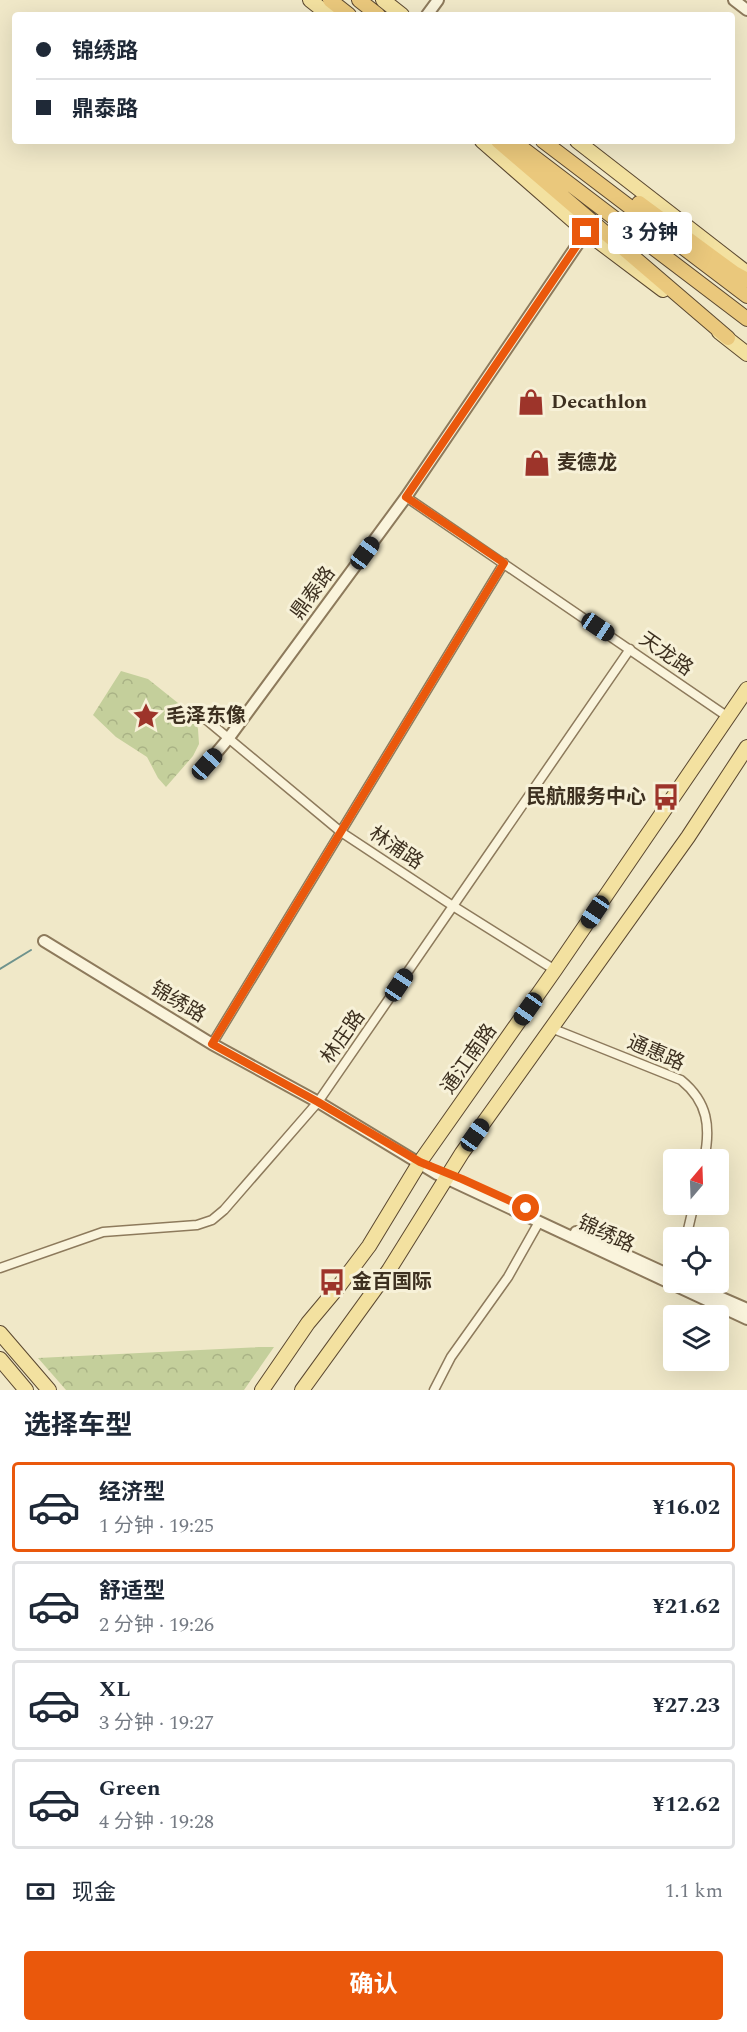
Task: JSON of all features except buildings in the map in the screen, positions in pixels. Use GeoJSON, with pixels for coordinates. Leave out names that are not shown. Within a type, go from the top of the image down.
{"type":"FeatureCollection","features":[{"type":"Feature","properties":{"kind":"highway"},"geometry":{"type":"LineString","coordinates":[[330,0],[345,12]]}},
{"type":"Feature","properties":{"kind":"highway"},"geometry":{"type":"LineString","coordinates":[[359,0],[374,12]]}},
{"type":"Feature","properties":{"kind":"highway"},"geometry":{"type":"LineString","coordinates":[[502,144],[728,338]]}},
{"type":"Feature","properties":{"kind":"highway"},"geometry":{"type":"LineString","coordinates":[[517,144],[747,319]]}},
{"type":"Feature","properties":{"kind":"highway"},"geometry":{"type":"LineString","coordinates":[[547,144],[747,296]]}},
{"type":"Feature","properties":{"kind":"highway"},"geometry":{"type":"LineString","coordinates":[[561,144],[734,273],[747,280]]}},
{"type":"Feature","properties":{"kind":"main road"},"geometry":{"type":"LineString","coordinates":[[310,0],[325,12]]}},
{"type":"Feature","properties":{"kind":"main road"},"geometry":{"type":"LineString","coordinates":[[383,0],[398,12]]}},
{"type":"Feature","properties":{"kind":"main road"},"geometry":{"type":"LineString","coordinates":[[485,144],[586,232],[747,354]]}},
{"type":"Feature","properties":{"kind":"main road"},"geometry":{"type":"LineString","coordinates":[[581,144],[747,273]]}},
{"type":"Feature","properties":{"kind":"main road","name":"通江南路"},"geometry":{"type":"LineString","coordinates":[[262,1390],[308,1323],[369,1246],[420,1162],[555,970],[747,689]]}},
{"type":"Feature","properties":{"kind":"main road"},"geometry":{"type":"LineString","coordinates":[[302,1390],[389,1270],[448,1176],[688,837],[747,747]]}},
{"type":"Feature","properties":{"kind":"main road"},"geometry":{"type":"LineString","coordinates":[[0,1333],[49,1390]]}},
{"type":"Feature","properties":{"kind":"main road"},"geometry":{"type":"LineString","coordinates":[[0,1359],[26,1390]]}},
{"type":"Feature","properties":{"kind":"street"},"geometry":{"type":"LineString","coordinates":[[734,0],[747,10]]}},
{"type":"Feature","properties":{"kind":"street","name":"鼎泰路"},"geometry":{"type":"LineString","coordinates":[[207,764],[228,739],[406,497],[586,232]]}},
{"type":"Feature","properties":{"kind":"street","name":"天龙路"},"geometry":{"type":"LineString","coordinates":[[406,497],[728,717]]}},
{"type":"Feature","properties":{"kind":"street"},"geometry":{"type":"LineString","coordinates":[[212,1044],[504,563]]}},
{"type":"Feature","properties":{"kind":"street","name":"林庄路"},"geometry":{"type":"LineString","coordinates":[[0,1268],[103,1232],[197,1225],[212,1220],[224,1210],[318,1102],[630,649]]}},
{"type":"Feature","properties":{"kind":"street","name":"林浦路"},"geometry":{"type":"LineString","coordinates":[[197,712],[341,832],[555,970]]}},
{"type":"Feature","properties":{"kind":"street","name":"锦绣路"},"geometry":{"type":"LineString","coordinates":[[44,941],[212,1044],[318,1102],[420,1162],[428,1169],[448,1176],[663,1276]]}},
{"type":"Feature","properties":{"kind":"street","name":"通惠路"},"geometry":{"type":"LineString","coordinates":[[551,1028],[681,1080],[694,1090],[706,1114],[707,1149]]}},
{"type":"Feature","properties":{"kind":"street","name":"锦绣路"},"geometry":{"type":"LineString","coordinates":[[448,1176],[538,1222],[663,1276]]}},
{"type":"Feature","properties":{"kind":"street"},"geometry":{"type":"LineString","coordinates":[[434,1390],[451,1357],[508,1277],[538,1222]]}},
{"type":"Feature","properties":{"kind":"street","name":"锦绣路"},"geometry":{"type":"LineString","coordinates":[[698,1293],[747,1319]]}},
{"type":"Feature","properties":{"kind":"street","name":"锦绣路"},"geometry":{"type":"LineString","coordinates":[[706,1293],[747,1309]]}},
{"type":"Feature","properties":{"kind":"green space"},"geometry":{"type":"Polygon","coordinates":[[[121,671],[148,679],[193,715],[198,729],[199,744],[193,756],[166,787],[158,778],[147,757],[116,737],[93,715],[121,671]]]}},
{"type":"Feature","properties":{"kind":"green space"},"geometry":{"type":"Polygon","coordinates":[[[274,1347],[244,1390],[66,1390],[38,1358],[274,1347]]]}},
{"type":"Feature","properties":{"kind":"waterway"},"geometry":{"type":"LineString","coordinates":[[0,969],[31,950]]}},
{"type":"Feature","properties":{"kind":"place","name":"Decathlon"},"geometry":{"type":"Point","coordinates":[531,402]}},
{"type":"Feature","properties":{"kind":"place","name":"麦德龙"},"geometry":{"type":"Point","coordinates":[537,463]}},
{"type":"Feature","properties":{"kind":"place","name":"毛泽东像"},"geometry":{"type":"Point","coordinates":[146,716]}},
{"type":"Feature","properties":{"kind":"place","name":"民航服务中心"},"geometry":{"type":"Point","coordinates":[666,797]}},
{"type":"Feature","properties":{"kind":"place","name":"金百国际"},"geometry":{"type":"Point","coordinates":[332,1282]}},
{"type":"Feature","properties":{"kind":"route"},"geometry":{"type":"LineString","coordinates":[[526,1208],[420,1162],[318,1102],[212,1044],[504,563],[406,497],[586,232]]}}]}
